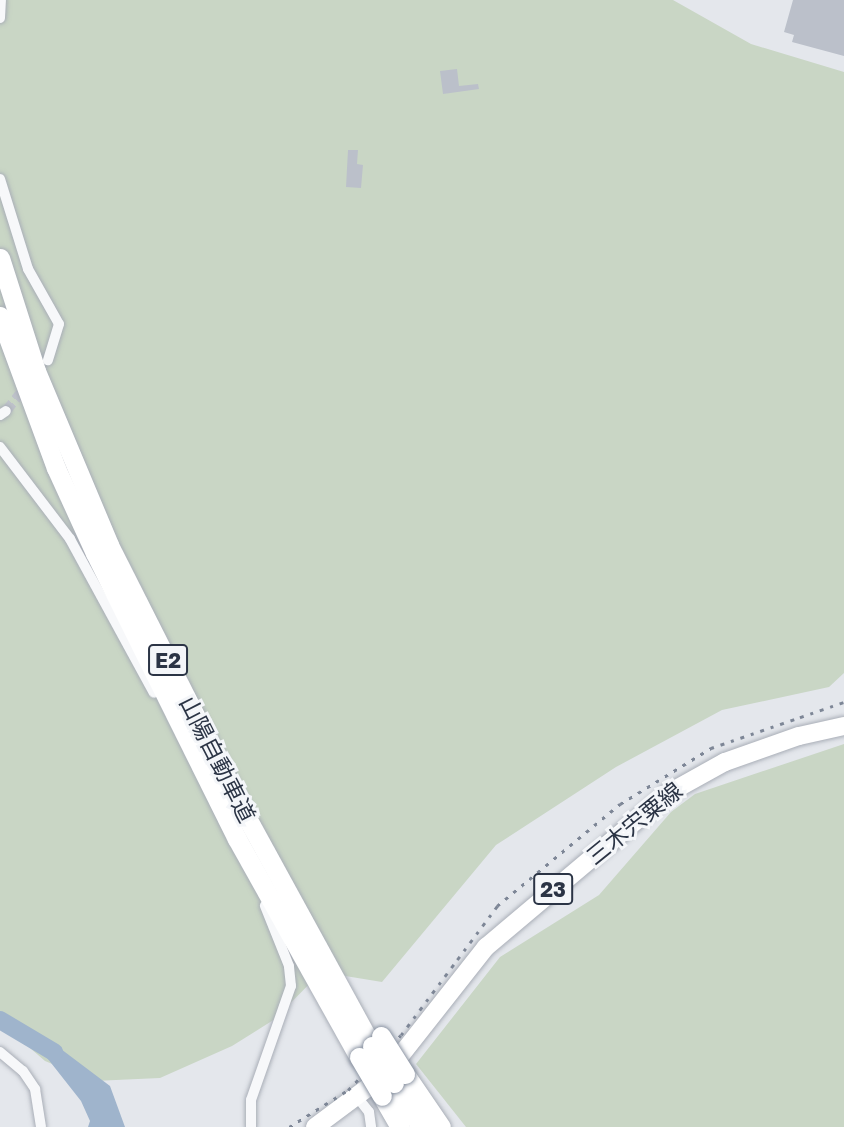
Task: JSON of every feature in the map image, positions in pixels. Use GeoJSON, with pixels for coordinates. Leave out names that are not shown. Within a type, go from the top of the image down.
{"type":"FeatureCollection","features":[{"type":"Feature","properties":{"kind":"highway","name":"山陽自動車道"},"geometry":{"type":"LineString","coordinates":[[0,258],[36,371],[109,545],[371,1046]]}},
{"type":"Feature","properties":{"kind":"highway","name":"山陽自動車道"},"geometry":{"type":"LineString","coordinates":[[0,316],[56,468],[95,553],[237,839],[421,1127]]}},
{"type":"Feature","properties":{"kind":"highway"},"geometry":{"type":"LineString","coordinates":[[371,1046],[394,1084],[441,1127]]}},
{"type":"Feature","properties":{"kind":"highway","name":"山陽自動車道"},"geometry":{"type":"LineString","coordinates":[[394,1084],[400,1127]]}},
{"type":"Feature","properties":{"kind":"main road","name":"三木宍粟線"},"geometry":{"type":"LineString","coordinates":[[314,1127],[358,1098],[397,1062],[486,947],[668,793],[725,762],[799,736],[844,726]]}},
{"type":"Feature","properties":{"kind":"street"},"geometry":{"type":"LineString","coordinates":[[0,18],[1,0]]}},
{"type":"Feature","properties":{"kind":"street"},"geometry":{"type":"LineString","coordinates":[[0,179],[28,269],[59,324],[48,360]]}},
{"type":"Feature","properties":{"kind":"street"},"geometry":{"type":"LineString","coordinates":[[0,447],[70,539],[196,770],[270,916],[289,966],[290,986],[251,1100],[251,1127]]}},
{"type":"Feature","properties":{"kind":"street"},"geometry":{"type":"LineString","coordinates":[[0,1052],[23,1071],[35,1089],[41,1127]]}},
{"type":"Feature","properties":{"kind":"street"},"geometry":{"type":"LineString","coordinates":[[358,1098],[369,1112],[371,1127]]}},
{"type":"Feature","properties":{"kind":"green space"},"geometry":{"type":"Polygon","coordinates":[[[0,0],[673,0],[751,44],[844,72],[844,673],[829,687],[722,710],[616,767],[496,845],[382,982],[321,972],[275,1019],[232,1046],[160,1078],[94,1081],[45,1061],[0,1022],[0,0]]]}},
{"type":"Feature","properties":{"kind":"green space"},"geometry":{"type":"Polygon","coordinates":[[[844,744],[844,1127],[466,1127],[416,1064],[500,957],[599,895],[671,812],[695,794],[844,744]]]}},
{"type":"Feature","properties":{"kind":"water"},"geometry":{"type":"Polygon","coordinates":[[[45,1037],[110,1086],[125,1127],[88,1127],[90,1121],[81,1101],[44,1054],[28,1046],[30,1040],[45,1037]]]}},
{"type":"Feature","properties":{"kind":"building"},"geometry":{"type":"Polygon","coordinates":[[[793,0],[844,0],[844,56],[792,42],[794,35],[784,32],[793,0]]]}},
{"type":"Feature","properties":{"kind":"building"},"geometry":{"type":"Polygon","coordinates":[[[457,69],[459,86],[478,84],[479,89],[443,94],[440,71],[457,69]]]}},
{"type":"Feature","properties":{"kind":"building"},"geometry":{"type":"Polygon","coordinates":[[[348,150],[358,150],[357,164],[363,165],[361,188],[346,187],[348,150]]]}},
{"type":"Feature","properties":{"kind":"waterway"},"geometry":{"type":"LineString","coordinates":[[0,1020],[54,1052]]}},
{"type":"Feature","properties":{"kind":"tunnel"},"geometry":{"type":"LineString","coordinates":[[6,411],[26,386]]}},
{"type":"Feature","properties":{"kind":"railway"},"geometry":{"type":"LineString","coordinates":[[289,1127],[348,1090],[401,1035],[497,906],[620,804],[711,748],[844,702]]}}]}
